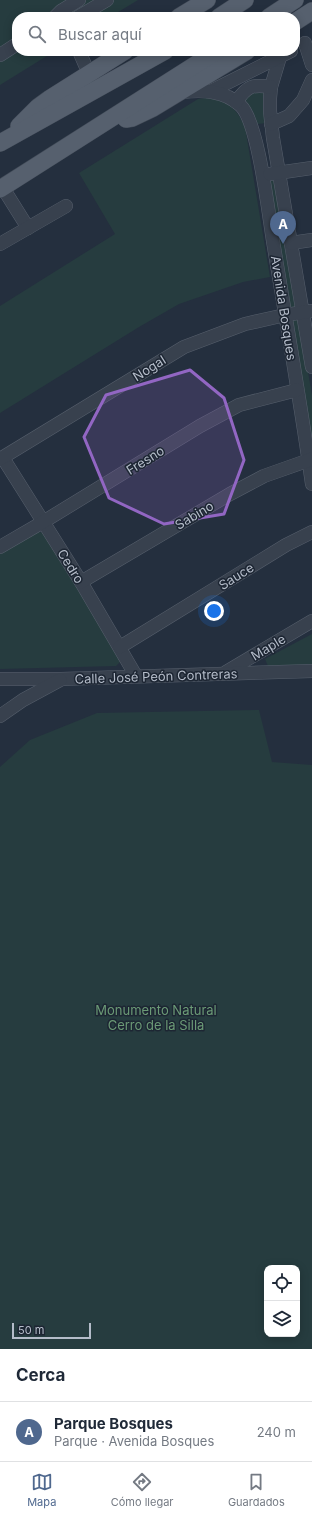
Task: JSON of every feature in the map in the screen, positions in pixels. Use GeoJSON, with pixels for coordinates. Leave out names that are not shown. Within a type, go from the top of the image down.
{"type":"FeatureCollection","features":[{"type":"Feature","properties":{"kind":"main road"},"geometry":{"type":"LineString","coordinates":[[188,12],[207,0]]}},
{"type":"Feature","properties":{"kind":"main road"},"geometry":{"type":"LineString","coordinates":[[227,12],[245,0]]}},
{"type":"Feature","properties":{"kind":"main road"},"geometry":{"type":"LineString","coordinates":[[277,12],[295,0]]}},
{"type":"Feature","properties":{"kind":"main road"},"geometry":{"type":"LineString","coordinates":[[300,19],[312,11]]}},
{"type":"Feature","properties":{"kind":"main road"},"geometry":{"type":"LineString","coordinates":[[4,141],[38,107],[118,56]]}},
{"type":"Feature","properties":{"kind":"main road"},"geometry":{"type":"LineString","coordinates":[[4,141],[156,56]]}},
{"type":"Feature","properties":{"kind":"main road"},"geometry":{"type":"LineString","coordinates":[[1,189],[209,56]]}},
{"type":"Feature","properties":{"kind":"main road"},"geometry":{"type":"LineString","coordinates":[[106,123],[132,118],[153,108],[239,56]]}},
{"type":"Feature","properties":{"kind":"street"},"geometry":{"type":"LineString","coordinates":[[64,12],[79,0]]}},
{"type":"Feature","properties":{"kind":"street"},"geometry":{"type":"LineString","coordinates":[[87,12],[107,0]]}},
{"type":"Feature","properties":{"kind":"street"},"geometry":{"type":"LineString","coordinates":[[304,43],[312,65]]}},
{"type":"Feature","properties":{"kind":"street"},"geometry":{"type":"LineString","coordinates":[[0,55],[12,47]]}},
{"type":"Feature","properties":{"kind":"street"},"geometry":{"type":"LineString","coordinates":[[81,56],[89,74]]}},
{"type":"Feature","properties":{"kind":"street"},"geometry":{"type":"LineString","coordinates":[[211,91],[282,56]]}},
{"type":"Feature","properties":{"kind":"street","name":"Avenida Bosques"},"geometry":{"type":"LineString","coordinates":[[285,56],[271,87],[271,124],[291,243],[308,312],[312,367]]}},
{"type":"Feature","properties":{"kind":"street"},"geometry":{"type":"LineString","coordinates":[[271,124],[289,116],[303,100],[312,80]]}},
{"type":"Feature","properties":{"kind":"street"},"geometry":{"type":"LineString","coordinates":[[236,102],[248,87],[260,85],[271,87]]}},
{"type":"Feature","properties":{"kind":"street","name":"Avenida Bosques"},"geometry":{"type":"LineString","coordinates":[[178,93],[211,91],[236,102],[247,113],[251,123],[262,175],[297,390],[310,459],[312,484]]}},
{"type":"Feature","properties":{"kind":"street"},"geometry":{"type":"LineString","coordinates":[[262,175],[312,168]]}},
{"type":"Feature","properties":{"kind":"street"},"geometry":{"type":"LineString","coordinates":[[1,189],[28,228]]}},
{"type":"Feature","properties":{"kind":"street"},"geometry":{"type":"LineString","coordinates":[[0,244],[66,206]]}},
{"type":"Feature","properties":{"kind":"street"},"geometry":{"type":"LineString","coordinates":[[291,243],[312,240]]}},
{"type":"Feature","properties":{"kind":"street","name":"Nogal"},"geometry":{"type":"LineString","coordinates":[[2,458],[184,347],[245,324],[285,315],[308,312]]}},
{"type":"Feature","properties":{"kind":"street","name":"Fresno"},"geometry":{"type":"LineString","coordinates":[[0,546],[43,522],[200,426],[239,405],[297,390]]}},
{"type":"Feature","properties":{"kind":"street","name":"Cedro"},"geometry":{"type":"LineString","coordinates":[[2,458],[81,582],[136,676]]}},
{"type":"Feature","properties":{"kind":"street","name":"Sabino"},"geometry":{"type":"LineString","coordinates":[[81,582],[230,494],[264,476],[310,459]]}},
{"type":"Feature","properties":{"kind":"street","name":"Sauce"},"geometry":{"type":"LineString","coordinates":[[120,647],[286,545],[312,532]]}},
{"type":"Feature","properties":{"kind":"street","name":"Maple"},"geometry":{"type":"LineString","coordinates":[[225,673],[312,621]]}},
{"type":"Feature","properties":{"kind":"street","name":"Calle José Peón Contreras"},"geometry":{"type":"LineString","coordinates":[[0,679],[61,679],[312,671]]}},
{"type":"Feature","properties":{"kind":"street"},"geometry":{"type":"LineString","coordinates":[[0,716],[23,700],[61,679]]}},
{"type":"Feature","properties":{"kind":"highlighted area"},"geometry":{"type":"Polygon","coordinates":[[[190,370],[224,398],[244,460],[224,514],[164,524],[109,498],[84,437],[106,395],[190,370]]]}},
{"type":"Feature","properties":{"kind":"green space"},"geometry":{"type":"Polygon","coordinates":[[[0,0],[138,0],[118,12],[12,12],[12,56],[47,56],[0,85],[0,0]]]}},
{"type":"Feature","properties":{"kind":"green space"},"geometry":{"type":"Polygon","coordinates":[[[247,92],[265,92],[267,123],[257,124],[253,112],[243,96],[247,92]]]}},
{"type":"Feature","properties":{"kind":"green space"},"geometry":{"type":"Polygon","coordinates":[[[215,97],[233,109],[245,127],[270,277],[243,282],[179,304],[0,413],[0,306],[115,234],[79,173],[198,99],[215,97]]]}},
{"type":"Feature","properties":{"kind":"green space"},"geometry":{"type":"Polygon","coordinates":[[[275,178],[296,308],[289,308],[269,184],[270,180],[275,178]]]}},
{"type":"Feature","properties":{"kind":"green space"},"geometry":{"type":"Polygon","coordinates":[[[295,319],[299,320],[312,395],[312,447],[292,321],[295,319]]]}},
{"type":"Feature","properties":{"kind":"green space"},"geometry":{"type":"Polygon","coordinates":[[[33,531],[44,533],[121,661],[116,666],[0,669],[0,551],[33,531]]]}},
{"type":"Feature","properties":{"kind":"green space"},"geometry":{"type":"Polygon","coordinates":[[[312,634],[312,667],[268,666],[265,659],[312,634]]]}},
{"type":"Feature","properties":{"kind":"green space","name":"Monumento Natural Cerro de la Silla"},"geometry":{"type":"Polygon","coordinates":[[[259,710],[272,762],[312,765],[312,1349],[0,1349],[0,767],[30,740],[97,713],[259,710]]]}},
{"type":"Feature","properties":{"kind":"place","name":"Parque Bosques"},"geometry":{"type":"Point","coordinates":[283,244]}}]}
